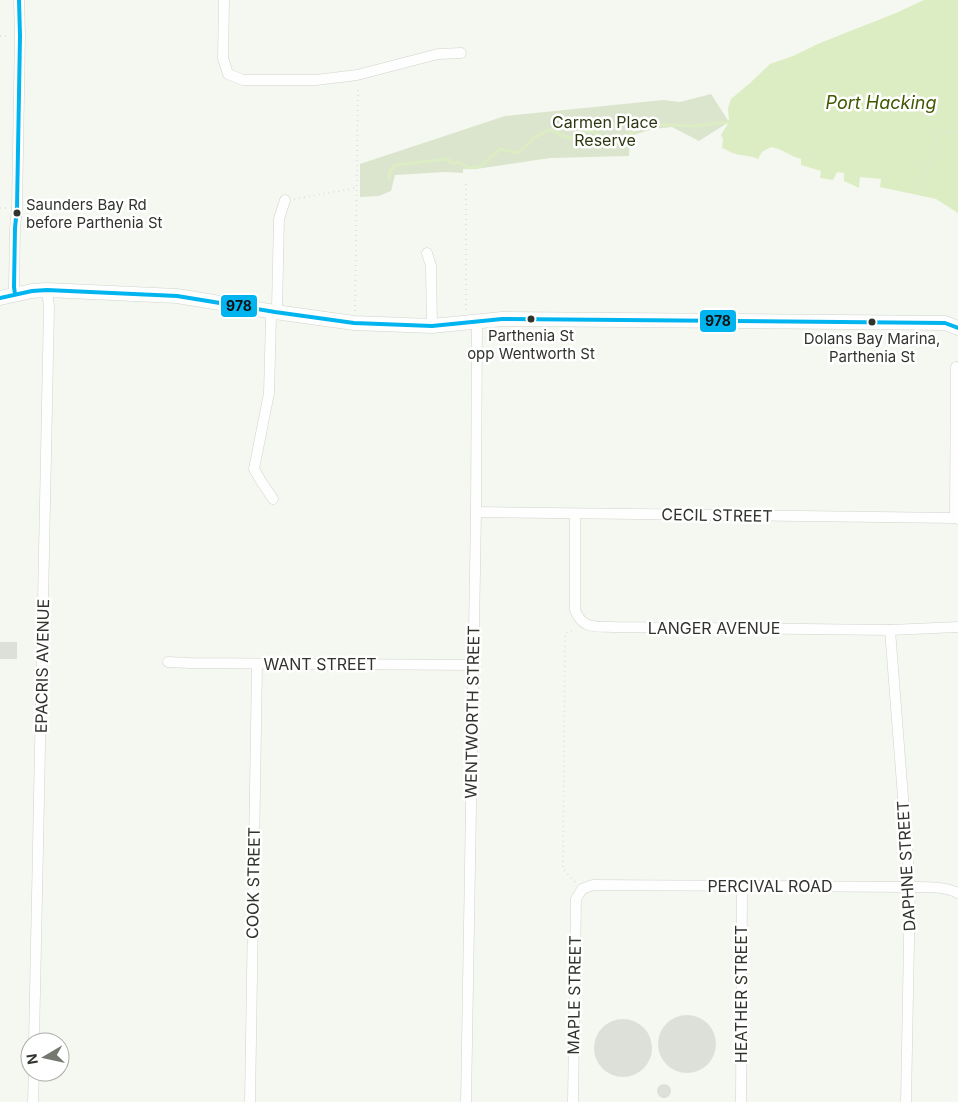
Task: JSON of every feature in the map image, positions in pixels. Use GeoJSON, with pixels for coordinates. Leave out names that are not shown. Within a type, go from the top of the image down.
{"type":"FeatureCollection","features":[{"type":"Feature","properties":{"kind":"street"},"geometry":{"type":"LineString","coordinates":[[15,294],[19,0]]}},
{"type":"Feature","properties":{"kind":"street"},"geometry":{"type":"LineString","coordinates":[[224,0],[223,58],[228,74],[243,80],[316,80],[357,75],[438,54],[461,53]]}},
{"type":"Feature","properties":{"kind":"street"},"geometry":{"type":"LineString","coordinates":[[273,499],[254,469],[269,393],[271,317],[277,307],[279,219],[284,200]]}},
{"type":"Feature","properties":{"kind":"street"},"geometry":{"type":"LineString","coordinates":[[427,253],[431,266],[432,326]]}},
{"type":"Feature","properties":{"kind":"street"},"geometry":{"type":"LineString","coordinates":[[0,298],[32,291],[47,290],[177,296],[354,323],[432,326],[512,319],[945,323],[958,328]]}},
{"type":"Feature","properties":{"kind":"street","name":"EPACRIS AVENUE"},"geometry":{"type":"LineString","coordinates":[[34,1032],[49,317],[47,290]]}},
{"type":"Feature","properties":{"kind":"street","name":"WENTWORTH STREET"},"geometry":{"type":"LineString","coordinates":[[466,1102],[476,512],[471,322]]}},
{"type":"Feature","properties":{"kind":"street"},"geometry":{"type":"LineString","coordinates":[[956,367],[956,519]]}},
{"type":"Feature","properties":{"kind":"street","name":"CECIL STREET"},"geometry":{"type":"LineString","coordinates":[[476,512],[956,519]]}},
{"type":"Feature","properties":{"kind":"street"},"geometry":{"type":"LineString","coordinates":[[575,514],[575,610],[579,620],[589,626]]}},
{"type":"Feature","properties":{"kind":"street","name":"LANGER AVENUE"},"geometry":{"type":"LineString","coordinates":[[589,626],[614,628],[890,630],[958,627]]}},
{"type":"Feature","properties":{"kind":"street","name":"DAPHNE STREET"},"geometry":{"type":"LineString","coordinates":[[890,630],[910,887],[906,1102]]}},
{"type":"Feature","properties":{"kind":"street","name":"WANT STREET"},"geometry":{"type":"LineString","coordinates":[[168,662],[472,665]]}},
{"type":"Feature","properties":{"kind":"street","name":"COOK STREET"},"geometry":{"type":"LineString","coordinates":[[250,1102],[257,664]]}},
{"type":"Feature","properties":{"kind":"street","name":"PERCIVAL ROAD"},"geometry":{"type":"LineString","coordinates":[[582,889],[593,885],[910,887],[936,888],[958,893]]}},
{"type":"Feature","properties":{"kind":"street","name":"HEATHER STREET"},"geometry":{"type":"LineString","coordinates":[[741,1102],[742,886]]}},
{"type":"Feature","properties":{"kind":"street","name":"MAPLE STREET"},"geometry":{"type":"LineString","coordinates":[[573,1102],[576,898],[582,889]]}},
{"type":"Feature","properties":{"kind":"street"},"geometry":{"type":"LineString","coordinates":[[33,1102],[34,1082]]}},
{"type":"Feature","properties":{"kind":"path"},"geometry":{"type":"LineString","coordinates":[[354,323],[357,75]]}},
{"type":"Feature","properties":{"kind":"path"},"geometry":{"type":"LineString","coordinates":[[920,195],[938,130],[958,132]]}},
{"type":"Feature","properties":{"kind":"path"},"geometry":{"type":"LineString","coordinates":[[449,164],[454,159]]}},
{"type":"Feature","properties":{"kind":"path"},"geometry":{"type":"LineString","coordinates":[[466,182],[471,322]]}},
{"type":"Feature","properties":{"kind":"path"},"geometry":{"type":"LineString","coordinates":[[284,200],[356,188]]}},
{"type":"Feature","properties":{"kind":"path"},"geometry":{"type":"LineString","coordinates":[[582,889],[563,869],[565,633],[589,626]]}},
{"type":"Feature","properties":{"kind":"green space","name":"Carmen Place Reserve"},"geometry":{"type":"Polygon","coordinates":[[[711,94],[729,122],[699,141],[672,127],[653,129],[630,136],[629,156],[550,158],[476,169],[463,169],[463,173],[445,172],[395,175],[391,191],[379,196],[360,197],[360,164],[505,116],[663,100],[680,102],[711,94]]]}},
{"type":"Feature","properties":{"kind":"water","name":"Port Hacking"},"geometry":{"type":"Polygon","coordinates":[[[924,0],[958,0],[958,213],[936,199],[880,187],[881,179],[860,177],[859,188],[844,181],[844,173],[837,172],[833,180],[820,178],[821,171],[801,165],[801,159],[775,148],[771,147],[762,152],[758,159],[732,153],[722,148],[723,139],[721,135],[729,122],[728,108],[731,99],[770,64],[924,0]]]}},
{"type":"Feature","properties":{"kind":"building"},"geometry":{"type":"Polygon","coordinates":[[[0,642],[17,642],[17,659],[0,659],[0,642]]]}},
{"type":"Feature","properties":{"kind":"building"},"geometry":{"type":"Polygon","coordinates":[[[687,1015],[698,1017],[711,1028],[716,1044],[714,1055],[703,1068],[687,1073],[676,1071],[663,1060],[658,1044],[660,1033],[671,1020],[687,1015]]]}},
{"type":"Feature","properties":{"kind":"building"},"geometry":{"type":"Polygon","coordinates":[[[617,1019],[629,1019],[644,1027],[652,1042],[652,1054],[644,1069],[629,1077],[617,1077],[602,1069],[594,1054],[594,1042],[602,1027],[617,1019]]]}},
{"type":"Feature","properties":{"kind":"building"},"geometry":{"type":"Polygon","coordinates":[[[661,1084],[667,1084],[671,1091],[667,1098],[661,1098],[657,1094],[657,1088],[661,1084]]]}},
{"type":"Feature","properties":{"kind":"waterway"},"geometry":{"type":"LineString","coordinates":[[389,178],[391,169],[396,165],[447,159],[453,164],[458,162],[469,168],[481,166],[500,149],[518,153],[535,137],[551,129],[562,136],[573,138],[586,131],[594,132],[611,142],[650,124],[693,126],[729,122]]}},
{"type":"Feature","properties":{"kind":"transit line","name":"978"},"geometry":{"type":"LineString","coordinates":[[15,294],[19,0]]}},
{"type":"Feature","properties":{"kind":"transit line","name":"978"},"geometry":{"type":"LineString","coordinates":[[0,298],[32,291],[47,290],[177,296],[354,323],[432,326],[502,319],[945,323],[958,328]]}},
{"type":"Feature","properties":{"kind":"place","name":"Saunders Bay Rd before Parthenia St"},"geometry":{"type":"Point","coordinates":[17,213]}},
{"type":"Feature","properties":{"kind":"place","name":"Parthenia St opp Wentworth St"},"geometry":{"type":"Point","coordinates":[531,319]}},
{"type":"Feature","properties":{"kind":"place","name":"Dolans Bay Marina, Parthenia St"},"geometry":{"type":"Point","coordinates":[872,322]}}]}
